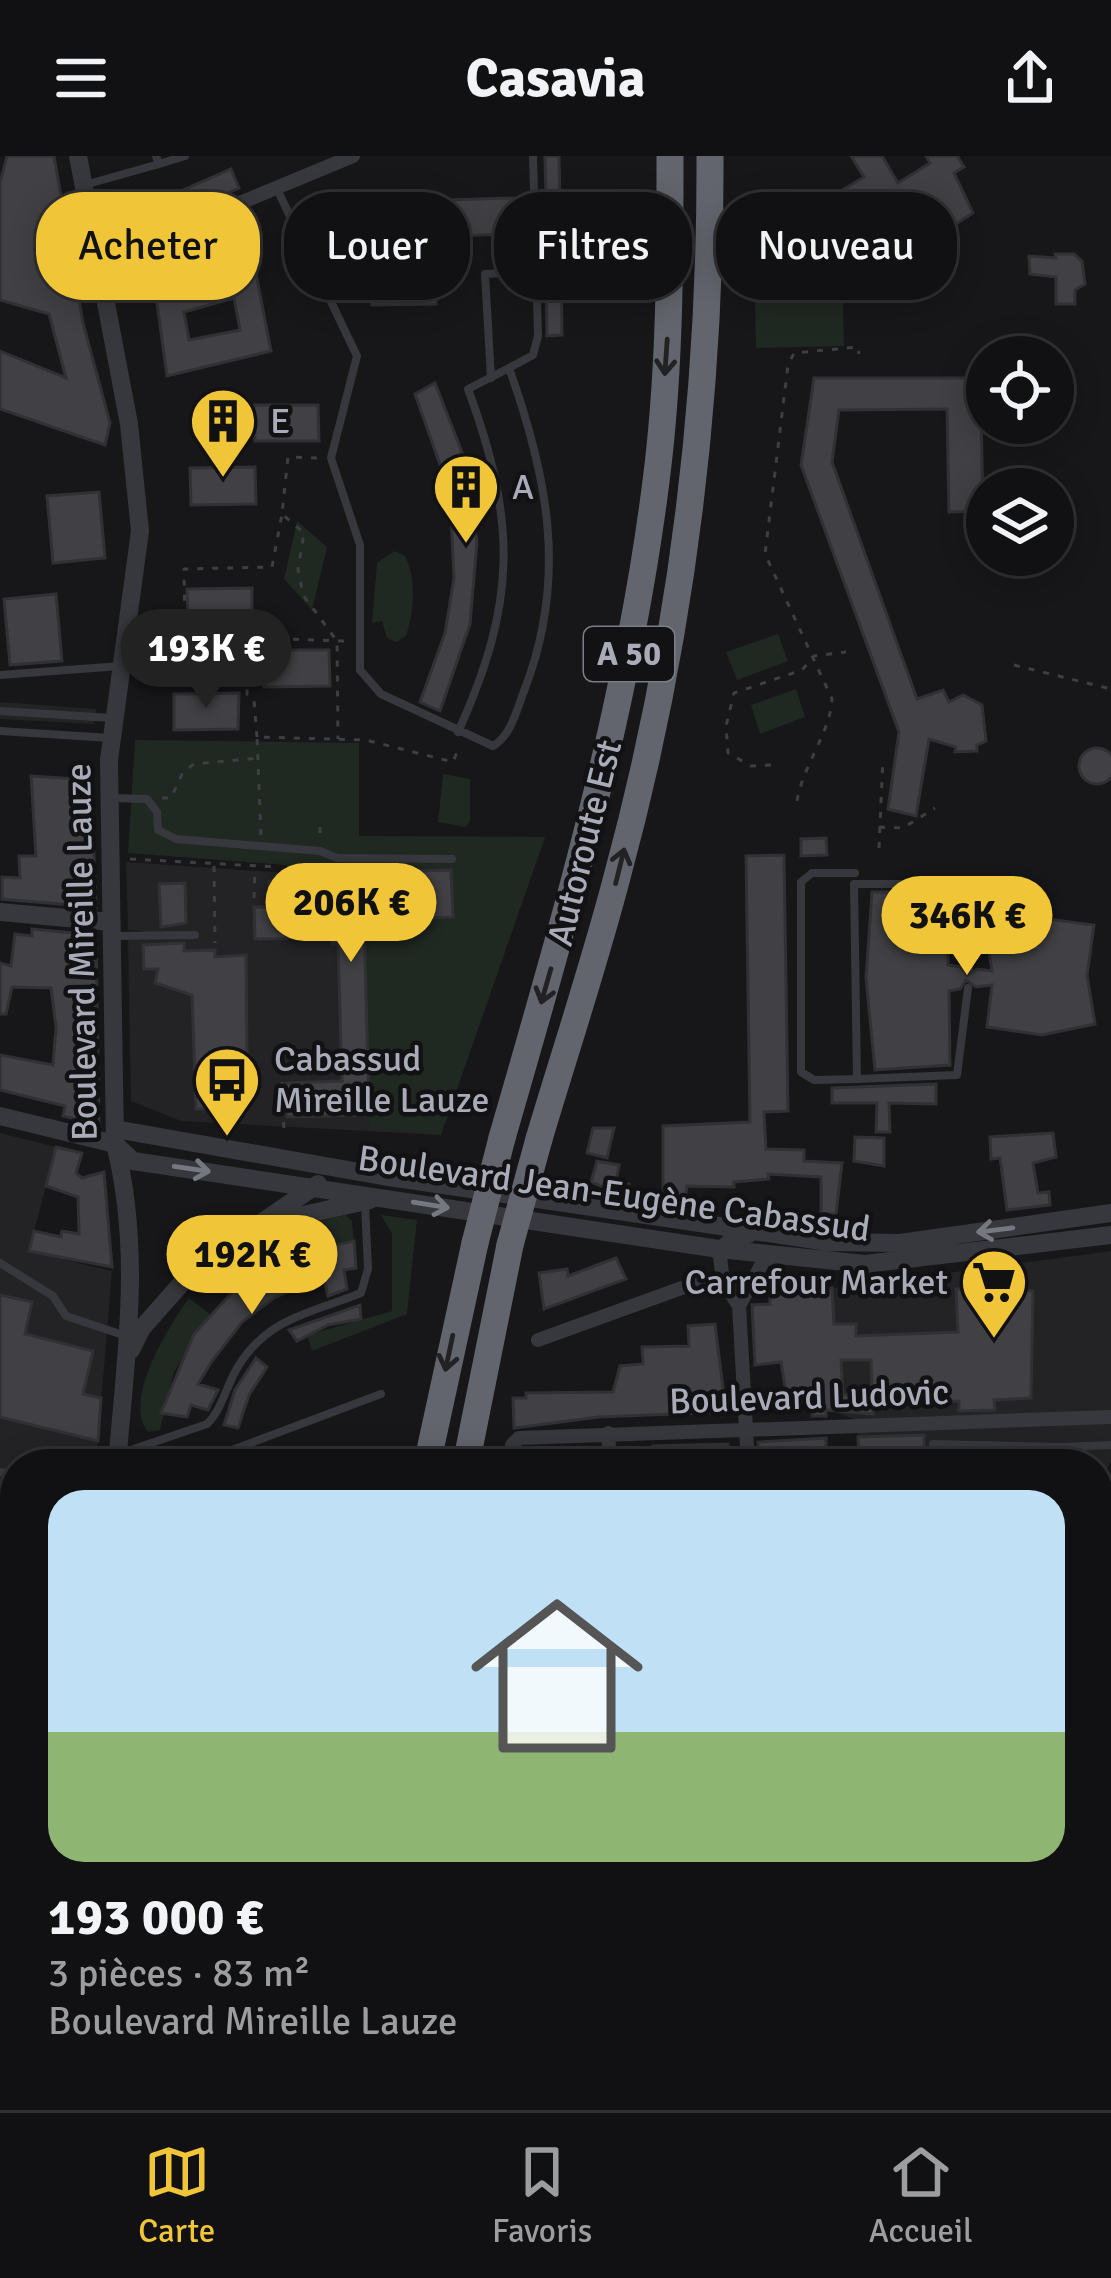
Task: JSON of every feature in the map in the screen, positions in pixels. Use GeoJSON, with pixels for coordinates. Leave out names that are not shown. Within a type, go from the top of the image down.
{"type":"FeatureCollection","features":[{"type":"Feature","properties":{"kind":"highway","name":"Autoroute Est"},"geometry":{"type":"LineString","coordinates":[[431,1449],[502,1138],[579,872],[627,665],[658,464],[670,290],[670,156]]}},
{"type":"Feature","properties":{"kind":"highway","name":"Autoroute Est"},"geometry":{"type":"LineString","coordinates":[[469,1449],[510,1245],[618,875],[661,683],[694,488],[709,311],[710,156]]}},
{"type":"Feature","properties":{"kind":"street","name":"Boulevard Mireille Lauze"},"geometry":{"type":"LineString","coordinates":[[78,156],[84,192]]}},
{"type":"Feature","properties":{"kind":"street"},"geometry":{"type":"LineString","coordinates":[[260,197],[353,156]]}},
{"type":"Feature","properties":{"kind":"street","name":"Boulevard Mireille Lauze"},"geometry":{"type":"LineString","coordinates":[[105,300],[129,424],[140,531],[112,728],[109,798],[115,1137],[132,1231],[118,1449]]}},
{"type":"Feature","properties":{"kind":"street"},"geometry":{"type":"LineString","coordinates":[[0,912],[111,929]]}},
{"type":"Feature","properties":{"kind":"street"},"geometry":{"type":"LineString","coordinates":[[0,1116],[115,1137]]}},
{"type":"Feature","properties":{"kind":"street","name":"Boulevard Jean-Eugène Cabassud"},"geometry":{"type":"LineString","coordinates":[[115,1137],[866,1244],[943,1247],[1111,1235]]}},
{"type":"Feature","properties":{"kind":"street","name":"Boulevard Jean-Eugène Cabassud"},"geometry":{"type":"LineString","coordinates":[[115,1137],[134,1160],[719,1249],[865,1264],[1111,1213]]}},
{"type":"Feature","properties":{"kind":"street"},"geometry":{"type":"LineString","coordinates":[[126,1359],[171,1292],[196,1267],[312,1185],[382,1176]]}},
{"type":"Feature","properties":{"kind":"street"},"geometry":{"type":"LineString","coordinates":[[257,1225],[374,1199]]}},
{"type":"Feature","properties":{"kind":"street"},"geometry":{"type":"LineString","coordinates":[[739,1306],[723,1281],[719,1249],[733,1237],[780,1234]]}},
{"type":"Feature","properties":{"kind":"street"},"geometry":{"type":"LineString","coordinates":[[747,1449],[739,1306],[749,1280],[764,1260],[778,1256]]}},
{"type":"Feature","properties":{"kind":"street","name":"Boulevard Jean-Eugène Cabassud"},"geometry":{"type":"LineString","coordinates":[[538,1340],[701,1281],[749,1280]]}},
{"type":"Feature","properties":{"kind":"street","name":"Boulevard Ludovic"},"geometry":{"type":"LineString","coordinates":[[512,1449],[519,1438],[608,1433],[1111,1417]]}},
{"type":"Feature","properties":{"kind":"street"},"geometry":{"type":"LineString","coordinates":[[608,1433],[609,1449]]}},
{"type":"Feature","properties":{"kind":"lane"},"geometry":{"type":"LineString","coordinates":[[83,185],[185,156]]}},
{"type":"Feature","properties":{"kind":"lane"},"geometry":{"type":"LineString","coordinates":[[533,156],[534,192]]}},
{"type":"Feature","properties":{"kind":"lane"},"geometry":{"type":"LineString","coordinates":[[277,190],[357,356],[331,458],[359,545],[360,670],[381,694],[494,746],[505,736],[532,669],[547,595],[546,489],[531,425],[509,368]]}},
{"type":"Feature","properties":{"kind":"lane"},"geometry":{"type":"LineString","coordinates":[[491,378],[485,274],[494,273]]}},
{"type":"Feature","properties":{"kind":"lane"},"geometry":{"type":"LineString","coordinates":[[458,732],[500,622],[505,557],[501,494],[468,389],[533,355],[538,336],[537,300]]}},
{"type":"Feature","properties":{"kind":"lane"},"geometry":{"type":"LineString","coordinates":[[0,674],[122,665]]}},
{"type":"Feature","properties":{"kind":"lane"},"geometry":{"type":"LineString","coordinates":[[0,711],[112,728]]}},
{"type":"Feature","properties":{"kind":"lane"},"geometry":{"type":"LineString","coordinates":[[0,731],[112,728]]}},
{"type":"Feature","properties":{"kind":"lane"},"geometry":{"type":"LineString","coordinates":[[109,798],[147,799],[165,837],[320,851],[337,859],[452,859]]}},
{"type":"Feature","properties":{"kind":"lane"},"geometry":{"type":"LineString","coordinates":[[855,873],[812,873],[801,882],[801,1072],[814,1080],[957,1075],[968,988]]}},
{"type":"Feature","properties":{"kind":"lane"},"geometry":{"type":"LineString","coordinates":[[857,1079],[854,884],[958,884],[969,968]]}},
{"type":"Feature","properties":{"kind":"lane"},"geometry":{"type":"LineString","coordinates":[[111,929],[196,935]]}},
{"type":"Feature","properties":{"kind":"lane"},"geometry":{"type":"LineString","coordinates":[[143,1449],[207,1424],[242,1359],[263,1336],[314,1306],[361,1293],[368,1269],[374,1199]]}},
{"type":"Feature","properties":{"kind":"lane"},"geometry":{"type":"LineString","coordinates":[[0,1263],[53,1295],[66,1316],[128,1336]]}},
{"type":"Feature","properties":{"kind":"lane"},"geometry":{"type":"LineString","coordinates":[[235,1449],[381,1394]]}},
{"type":"Feature","properties":{"kind":"lane"},"geometry":{"type":"LineString","coordinates":[[933,1444],[1111,1445]]}},
{"type":"Feature","properties":{"kind":"path"},"geometry":{"type":"LineString","coordinates":[[797,802],[802,770],[832,711],[832,699],[765,554],[788,365],[803,349],[858,347],[860,354]]}},
{"type":"Feature","properties":{"kind":"path"},"geometry":{"type":"LineString","coordinates":[[331,458],[288,457],[272,568],[184,568],[184,630],[207,638],[346,641]]}},
{"type":"Feature","properties":{"kind":"path"},"geometry":{"type":"LineString","coordinates":[[282,514],[304,533],[298,569],[303,596],[337,641],[338,739]]}},
{"type":"Feature","properties":{"kind":"path"},"geometry":{"type":"LineString","coordinates":[[247,638],[247,694],[254,700],[259,758],[261,849]]}},
{"type":"Feature","properties":{"kind":"path"},"geometry":{"type":"LineString","coordinates":[[771,765],[751,766],[728,753],[726,726],[734,693],[802,670],[814,656],[846,652]]}},
{"type":"Feature","properties":{"kind":"path"},"geometry":{"type":"LineString","coordinates":[[1014,665],[1111,689]]}},
{"type":"Feature","properties":{"kind":"path"},"geometry":{"type":"LineString","coordinates":[[256,736],[366,740],[453,762],[460,746]]}},
{"type":"Feature","properties":{"kind":"path"},"geometry":{"type":"LineString","coordinates":[[147,799],[171,798],[183,772],[194,764],[259,758]]}},
{"type":"Feature","properties":{"kind":"path"},"geometry":{"type":"LineString","coordinates":[[880,848],[877,827],[883,758]]}},
{"type":"Feature","properties":{"kind":"path"},"geometry":{"type":"LineString","coordinates":[[877,827],[903,828],[934,808]]}},
{"type":"Feature","properties":{"kind":"path"},"geometry":{"type":"LineString","coordinates":[[110,875],[120,874],[127,859],[278,867]]}},
{"type":"Feature","properties":{"kind":"path"},"geometry":{"type":"LineString","coordinates":[[214,864],[215,943]]}},
{"type":"Feature","properties":{"kind":"path"},"geometry":{"type":"LineString","coordinates":[[254,898],[255,866]]}},
{"type":"Feature","properties":{"kind":"path"},"geometry":{"type":"LineString","coordinates":[[282,1082],[283,1100]]}},
{"type":"Feature","properties":{"kind":"path"},"geometry":{"type":"LineString","coordinates":[[283,1107],[284,1132]]}},
{"type":"Feature","properties":{"kind":"shaded area"},"geometry":{"type":"Polygon","coordinates":[[[843,301],[844,346],[756,348],[755,302],[843,301]]]}},
{"type":"Feature","properties":{"kind":"shaded area"},"geometry":{"type":"Polygon","coordinates":[[[297,521],[327,547],[312,610],[284,579],[297,521]]]}},
{"type":"Feature","properties":{"kind":"shaded area"},"geometry":{"type":"Polygon","coordinates":[[[394,551],[405,556],[413,585],[409,627],[397,642],[387,638],[382,621],[372,623],[377,563],[394,551]]]}},
{"type":"Feature","properties":{"kind":"shaded area"},"geometry":{"type":"Polygon","coordinates":[[[778,634],[788,661],[737,680],[726,652],[778,634]]]}},
{"type":"Feature","properties":{"kind":"shaded area"},"geometry":{"type":"Polygon","coordinates":[[[796,689],[805,717],[760,734],[751,705],[796,689]]]}},
{"type":"Feature","properties":{"kind":"shaded area"},"geometry":{"type":"Polygon","coordinates":[[[0,702],[96,709],[94,724],[0,719],[0,702]]]}},
{"type":"Feature","properties":{"kind":"shaded area"},"geometry":{"type":"Polygon","coordinates":[[[135,740],[359,743],[359,836],[545,837],[441,1135],[370,1128],[362,880],[288,881],[287,865],[128,853],[135,740]]]}},
{"type":"Feature","properties":{"kind":"shaded area"},"geometry":{"type":"Polygon","coordinates":[[[443,774],[470,779],[470,822],[465,827],[438,822],[443,774]]]}},
{"type":"Feature","properties":{"kind":"shaded area"},"geometry":{"type":"Polygon","coordinates":[[[335,837],[545,837],[441,1135],[181,1121],[131,1101],[128,940],[141,939],[142,931],[128,930],[126,862],[287,873],[288,880],[335,845],[335,837]]]}},
{"type":"Feature","properties":{"kind":"shaded area"},"geometry":{"type":"Polygon","coordinates":[[[0,1133],[56,1147],[29,1251],[112,1271],[97,1449],[0,1449],[0,1133]]]}},
{"type":"Feature","properties":{"kind":"shaded area"},"geometry":{"type":"Polygon","coordinates":[[[345,1215],[352,1221],[354,1241],[293,1255],[255,1275],[239,1253],[282,1231],[345,1215]]]}},
{"type":"Feature","properties":{"kind":"shaded area"},"geometry":{"type":"Polygon","coordinates":[[[381,1215],[417,1220],[407,1314],[312,1351],[307,1335],[392,1311],[392,1234],[381,1215]]]}},
{"type":"Feature","properties":{"kind":"shaded area"},"geometry":{"type":"Polygon","coordinates":[[[1111,1251],[1111,1449],[858,1449],[857,1420],[838,1413],[836,1368],[806,1292],[1111,1251]]]}},
{"type":"Feature","properties":{"kind":"shaded area"},"geometry":{"type":"Polygon","coordinates":[[[189,1298],[210,1314],[174,1372],[160,1430],[148,1432],[141,1418],[144,1383],[160,1344],[189,1298]]]}},
{"type":"Feature","properties":{"kind":"building"},"geometry":{"type":"Polygon","coordinates":[[[7,156],[54,156],[60,192],[36,192],[36,300],[79,300],[110,423],[105,445],[0,409],[0,351],[66,378],[49,314],[0,300],[0,183],[7,156]]]}},
{"type":"Feature","properties":{"kind":"building"},"geometry":{"type":"Polygon","coordinates":[[[545,156],[559,156],[560,192],[546,192],[545,156]]]}},
{"type":"Feature","properties":{"kind":"building"},"geometry":{"type":"Polygon","coordinates":[[[851,156],[882,156],[898,183],[930,163],[926,156],[957,156],[964,167],[954,173],[973,213],[957,223],[957,192],[846,192],[864,177],[851,156]]]}},
{"type":"Feature","properties":{"kind":"building"},"geometry":{"type":"Polygon","coordinates":[[[231,169],[239,188],[230,192],[179,192],[231,169]]]}},
{"type":"Feature","properties":{"kind":"building"},"geometry":{"type":"Polygon","coordinates":[[[470,199],[494,199],[494,235],[470,235],[470,199]]]}},
{"type":"Feature","properties":{"kind":"building"},"geometry":{"type":"Polygon","coordinates":[[[1055,254],[1074,254],[1082,261],[1085,284],[1075,290],[1075,304],[1056,304],[1056,277],[1030,274],[1029,256],[1056,258],[1055,254]]]}},
{"type":"Feature","properties":{"kind":"building"},"geometry":{"type":"Polygon","coordinates":[[[260,295],[271,351],[167,376],[157,300],[227,300],[184,312],[189,340],[240,330],[234,300],[260,300],[260,295]]]}},
{"type":"Feature","properties":{"kind":"building"},"geometry":{"type":"Polygon","coordinates":[[[372,300],[436,300],[436,304],[372,305],[372,300]]]}},
{"type":"Feature","properties":{"kind":"building"},"geometry":{"type":"Polygon","coordinates":[[[547,300],[562,300],[562,335],[547,336],[547,300]]]}},
{"type":"Feature","properties":{"kind":"building"},"geometry":{"type":"Polygon","coordinates":[[[814,378],[966,378],[966,444],[982,444],[982,468],[966,468],[966,512],[949,512],[947,409],[839,410],[832,462],[917,699],[943,690],[949,702],[963,695],[982,705],[986,741],[977,745],[977,751],[955,752],[956,747],[929,739],[916,816],[888,809],[899,732],[801,465],[814,378]]]}},
{"type":"Feature","properties":{"kind":"building","name":"A"},"geometry":{"type":"Polygon","coordinates":[[[435,383],[465,460],[477,542],[470,624],[440,711],[420,702],[445,633],[454,578],[450,493],[415,394],[435,383]]]}},
{"type":"Feature","properties":{"kind":"building"},"geometry":{"type":"Polygon","coordinates":[[[254,405],[318,405],[319,441],[255,441],[254,405]]]}},
{"type":"Feature","properties":{"kind":"building","name":"E"},"geometry":{"type":"Polygon","coordinates":[[[255,467],[256,504],[191,505],[190,468],[255,467]]]}},
{"type":"Feature","properties":{"kind":"building"},"geometry":{"type":"Polygon","coordinates":[[[99,492],[105,558],[53,563],[47,496],[99,492]]]}},
{"type":"Feature","properties":{"kind":"building"},"geometry":{"type":"Polygon","coordinates":[[[252,588],[252,625],[188,626],[187,589],[252,588]]]}},
{"type":"Feature","properties":{"kind":"building"},"geometry":{"type":"Polygon","coordinates":[[[56,594],[62,661],[10,665],[4,599],[56,594]]]}},
{"type":"Feature","properties":{"kind":"building"},"geometry":{"type":"Polygon","coordinates":[[[264,650],[329,650],[330,686],[264,687],[264,650]]]}},
{"type":"Feature","properties":{"kind":"building"},"geometry":{"type":"Polygon","coordinates":[[[239,693],[238,729],[174,730],[174,694],[239,693]]]}},
{"type":"Feature","properties":{"kind":"building"},"geometry":{"type":"Polygon","coordinates":[[[1097,748],[1109,754],[1109,778],[1097,784],[1085,778],[1079,766],[1085,754],[1097,748]]]}},
{"type":"Feature","properties":{"kind":"building"},"geometry":{"type":"Polygon","coordinates":[[[31,776],[91,780],[96,907],[2,899],[2,877],[20,878],[19,856],[36,856],[31,776]]]}},
{"type":"Feature","properties":{"kind":"building"},"geometry":{"type":"Polygon","coordinates":[[[826,838],[827,855],[801,856],[801,839],[826,838]]]}},
{"type":"Feature","properties":{"kind":"building"},"geometry":{"type":"Polygon","coordinates":[[[784,855],[788,1111],[764,1112],[766,1149],[804,1150],[804,1161],[842,1163],[836,1214],[821,1214],[821,1177],[768,1174],[769,1179],[734,1182],[734,1187],[687,1186],[685,1198],[663,1194],[663,1126],[750,1122],[746,856],[784,855]]]}},
{"type":"Feature","properties":{"kind":"building"},"geometry":{"type":"Polygon","coordinates":[[[451,870],[453,917],[364,920],[369,1108],[364,1115],[287,1117],[286,1083],[342,1081],[338,944],[332,944],[331,906],[286,906],[287,939],[255,939],[254,907],[270,907],[269,881],[378,879],[378,872],[451,870]]]}},
{"type":"Feature","properties":{"kind":"building"},"geometry":{"type":"Polygon","coordinates":[[[185,883],[186,923],[161,927],[159,884],[185,883]]]}},
{"type":"Feature","properties":{"kind":"building"},"geometry":{"type":"Polygon","coordinates":[[[872,892],[952,892],[955,921],[948,921],[948,965],[961,967],[967,976],[977,969],[992,971],[985,927],[1040,918],[1094,925],[1087,975],[1095,1024],[1042,1035],[987,1027],[992,985],[976,987],[966,980],[960,989],[949,991],[950,1065],[875,1070],[866,978],[872,892]]]}},
{"type":"Feature","properties":{"kind":"building"},"geometry":{"type":"Polygon","coordinates":[[[32,929],[96,935],[99,1125],[63,1116],[65,1106],[0,1090],[0,1055],[53,1065],[56,1027],[51,988],[12,987],[6,1014],[0,1014],[0,963],[11,966],[15,934],[32,936],[32,929]]]}},
{"type":"Feature","properties":{"kind":"building"},"geometry":{"type":"Polygon","coordinates":[[[184,943],[184,951],[215,950],[215,957],[246,955],[247,1053],[240,1053],[241,1108],[196,1109],[192,995],[155,983],[158,969],[144,969],[143,945],[184,943]]]}},
{"type":"Feature","properties":{"kind":"building"},"geometry":{"type":"Polygon","coordinates":[[[936,1084],[936,1104],[889,1103],[890,1132],[876,1132],[877,1103],[832,1103],[832,1088],[936,1084]]]}},
{"type":"Feature","properties":{"kind":"building"},"geometry":{"type":"Polygon","coordinates":[[[593,1128],[614,1128],[607,1158],[587,1153],[593,1128]]]}},
{"type":"Feature","properties":{"kind":"building"},"geometry":{"type":"Polygon","coordinates":[[[1053,1133],[1056,1157],[1033,1163],[1038,1193],[1049,1192],[1050,1205],[1007,1210],[1000,1158],[991,1159],[990,1137],[1053,1133]]]}},
{"type":"Feature","properties":{"kind":"building"},"geometry":{"type":"Polygon","coordinates":[[[855,1137],[884,1138],[884,1166],[854,1161],[855,1137]]]}},
{"type":"Feature","properties":{"kind":"building"},"geometry":{"type":"Polygon","coordinates":[[[56,1147],[82,1153],[76,1173],[82,1178],[104,1172],[112,1267],[29,1251],[34,1231],[61,1237],[62,1231],[79,1234],[78,1197],[46,1186],[56,1147]]]}},
{"type":"Feature","properties":{"kind":"building"},"geometry":{"type":"Polygon","coordinates":[[[597,1161],[619,1165],[616,1182],[629,1184],[627,1197],[591,1182],[597,1161]]]}},
{"type":"Feature","properties":{"kind":"building"},"geometry":{"type":"Polygon","coordinates":[[[354,1241],[356,1268],[344,1270],[347,1289],[328,1296],[323,1276],[274,1298],[242,1322],[198,1384],[218,1390],[208,1410],[191,1405],[187,1417],[161,1413],[194,1334],[237,1287],[293,1255],[354,1241]]]}},
{"type":"Feature","properties":{"kind":"building"},"geometry":{"type":"Polygon","coordinates":[[[616,1258],[626,1279],[544,1309],[539,1273],[567,1269],[568,1276],[616,1258]]]}},
{"type":"Feature","properties":{"kind":"building"},"geometry":{"type":"Polygon","coordinates":[[[1002,1276],[1002,1287],[1033,1291],[1031,1398],[994,1400],[995,1410],[959,1411],[959,1401],[873,1405],[873,1414],[826,1410],[826,1416],[812,1416],[812,1405],[788,1406],[781,1362],[755,1365],[752,1305],[770,1304],[770,1296],[832,1288],[834,1324],[856,1324],[856,1336],[958,1332],[956,1289],[987,1288],[987,1277],[1002,1276]],[[841,1360],[843,1395],[872,1394],[871,1360],[841,1360]]]}},
{"type":"Feature","properties":{"kind":"building"},"geometry":{"type":"Polygon","coordinates":[[[0,1295],[32,1302],[25,1334],[93,1351],[83,1394],[101,1398],[98,1441],[0,1417],[0,1295]]]}},
{"type":"Feature","properties":{"kind":"building"},"geometry":{"type":"Polygon","coordinates":[[[360,1305],[361,1319],[328,1325],[297,1341],[289,1330],[360,1305]]]}},
{"type":"Feature","properties":{"kind":"building"},"geometry":{"type":"Polygon","coordinates":[[[715,1324],[726,1412],[599,1417],[514,1428],[513,1398],[526,1398],[526,1393],[613,1392],[620,1366],[643,1364],[642,1347],[689,1346],[688,1326],[715,1324]]]}},
{"type":"Feature","properties":{"kind":"building"},"geometry":{"type":"Polygon","coordinates":[[[256,1358],[267,1367],[249,1395],[238,1428],[224,1425],[235,1390],[256,1358]]]}},
{"type":"Feature","properties":{"kind":"building"},"geometry":{"type":"Polygon","coordinates":[[[924,1435],[924,1449],[858,1449],[858,1437],[924,1435]]]}},
{"type":"Feature","properties":{"kind":"building"},"geometry":{"type":"Polygon","coordinates":[[[826,1438],[826,1449],[758,1449],[758,1442],[826,1438]]]}},
{"type":"Feature","properties":{"kind":"building"},"geometry":{"type":"Polygon","coordinates":[[[728,1444],[728,1449],[653,1449],[728,1444]]]}},
{"type":"Feature","properties":{"kind":"place","name":"E"},"geometry":{"type":"Point","coordinates":[223,480]}},
{"type":"Feature","properties":{"kind":"place","name":"A"},"geometry":{"type":"Point","coordinates":[466,546]}},
{"type":"Feature","properties":{"kind":"place","name":"Cabassud Mireille Lauze"},"geometry":{"type":"Point","coordinates":[227,1139]}},
{"type":"Feature","properties":{"kind":"place","name":"Carrefour Market"},"geometry":{"type":"Point","coordinates":[994,1341]}}]}
